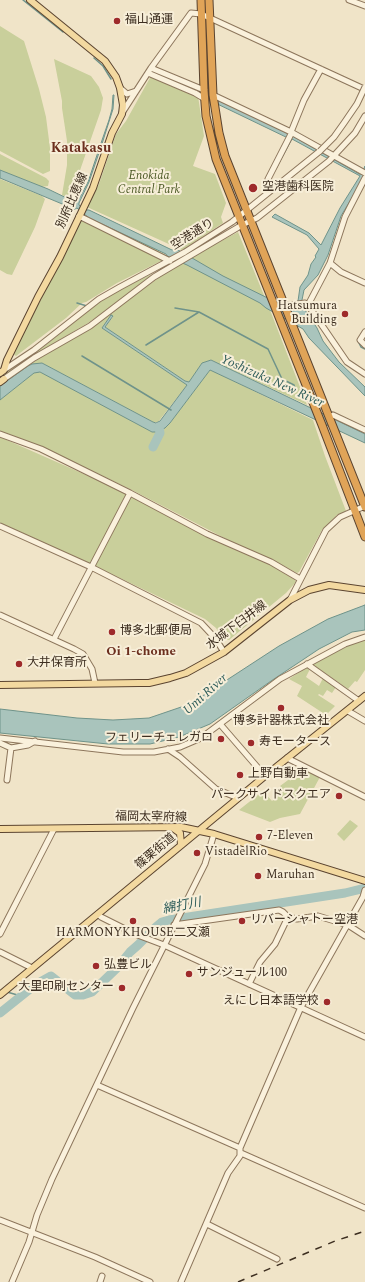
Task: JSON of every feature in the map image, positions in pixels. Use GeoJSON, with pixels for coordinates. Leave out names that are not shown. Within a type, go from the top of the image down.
{"type":"FeatureCollection","features":[{"type":"Feature","properties":{"kind":"highway"},"geometry":{"type":"LineString","coordinates":[[201,0],[200,14],[204,90],[209,129],[216,159],[365,537]]}},
{"type":"Feature","properties":{"kind":"highway"},"geometry":{"type":"LineString","coordinates":[[209,0],[213,95],[219,133],[225,156],[284,306],[330,414],[334,431],[365,507]]}},
{"type":"Feature","properties":{"kind":"main road"},"geometry":{"type":"LineString","coordinates":[[30,0],[101,57],[113,71],[120,88],[123,105],[122,114]]}},
{"type":"Feature","properties":{"kind":"main road","name":"別府比恵線"},"geometry":{"type":"LineString","coordinates":[[2,371],[93,188],[112,133],[122,114]]}},
{"type":"Feature","properties":{"kind":"main road","name":"水城下臼井線"},"geometry":{"type":"LineString","coordinates":[[0,685],[149,683],[170,678],[186,673],[224,652],[290,600],[308,590],[329,586],[365,590]]}},
{"type":"Feature","properties":{"kind":"main road","name":"篠栗街道"},"geometry":{"type":"LineString","coordinates":[[0,995],[238,798],[365,696]]}},
{"type":"Feature","properties":{"kind":"main road"},"geometry":{"type":"LineString","coordinates":[[172,827],[180,833],[182,845]]}},
{"type":"Feature","properties":{"kind":"main road","name":"福岡太宰府線"},"geometry":{"type":"LineString","coordinates":[[0,829],[181,827],[214,834],[365,881]]}},
{"type":"Feature","properties":{"kind":"street"},"geometry":{"type":"LineString","coordinates":[[349,0],[365,6]]}},
{"type":"Feature","properties":{"kind":"street"},"geometry":{"type":"LineString","coordinates":[[122,114],[151,68],[191,13],[200,14],[210,18],[364,88]]}},
{"type":"Feature","properties":{"kind":"street"},"geometry":{"type":"LineString","coordinates":[[151,68],[204,90]]}},
{"type":"Feature","properties":{"kind":"street"},"geometry":{"type":"LineString","coordinates":[[268,179],[290,135],[304,100],[320,69]]}},
{"type":"Feature","properties":{"kind":"street"},"geometry":{"type":"LineString","coordinates":[[148,73],[194,93],[205,100]]}},
{"type":"Feature","properties":{"kind":"street"},"geometry":{"type":"LineString","coordinates":[[120,88],[127,94],[138,90]]}},
{"type":"Feature","properties":{"kind":"street","name":"空港通り"},"geometry":{"type":"LineString","coordinates":[[2,371],[34,350],[99,299],[120,286],[173,263],[188,254],[247,211],[322,149],[344,123],[357,104],[364,88]]}},
{"type":"Feature","properties":{"kind":"street"},"geometry":{"type":"LineString","coordinates":[[213,95],[290,135],[322,149],[364,172]]}},
{"type":"Feature","properties":{"kind":"street"},"geometry":{"type":"LineString","coordinates":[[121,96],[127,99],[133,97]]}},
{"type":"Feature","properties":{"kind":"street"},"geometry":{"type":"LineString","coordinates":[[188,254],[250,220],[257,218],[335,156],[356,133],[365,116]]}},
{"type":"Feature","properties":{"kind":"street"},"geometry":{"type":"LineString","coordinates":[[308,305],[330,263],[345,217],[364,181]]}},
{"type":"Feature","properties":{"kind":"street"},"geometry":{"type":"LineString","coordinates":[[2,381],[34,358],[90,326],[173,263],[81,212]]}},
{"type":"Feature","properties":{"kind":"street"},"geometry":{"type":"LineString","coordinates":[[330,263],[341,272],[365,283]]}},
{"type":"Feature","properties":{"kind":"street"},"geometry":{"type":"LineString","coordinates":[[284,306],[305,303],[308,305],[347,362],[365,374]]}},
{"type":"Feature","properties":{"kind":"street"},"geometry":{"type":"LineString","coordinates":[[365,332],[360,340],[365,345]]}},
{"type":"Feature","properties":{"kind":"street"},"geometry":{"type":"LineString","coordinates":[[330,414],[365,430]]}},
{"type":"Feature","properties":{"kind":"street"},"geometry":{"type":"LineString","coordinates":[[0,434],[41,449],[130,493],[207,534],[271,562],[300,579]]}},
{"type":"Feature","properties":{"kind":"street"},"geometry":{"type":"LineString","coordinates":[[54,639],[130,493]]}},
{"type":"Feature","properties":{"kind":"street"},"geometry":{"type":"LineString","coordinates":[[290,600],[326,530],[340,517],[354,510],[365,507]]}},
{"type":"Feature","properties":{"kind":"street"},"geometry":{"type":"LineString","coordinates":[[0,526],[91,567],[201,623],[215,638],[224,652]]}},
{"type":"Feature","properties":{"kind":"street"},"geometry":{"type":"LineString","coordinates":[[0,615],[74,648],[82,654],[92,669],[95,683]]}},
{"type":"Feature","properties":{"kind":"street"},"geometry":{"type":"LineString","coordinates":[[0,738],[34,741],[84,749],[123,752],[154,752],[180,746],[201,738],[280,679],[345,644],[365,637]]}},
{"type":"Feature","properties":{"kind":"street"},"geometry":{"type":"LineString","coordinates":[[307,664],[359,701]]}},
{"type":"Feature","properties":{"kind":"street"},"geometry":{"type":"LineString","coordinates":[[348,711],[365,721]]}},
{"type":"Feature","properties":{"kind":"street"},"geometry":{"type":"LineString","coordinates":[[220,724],[265,776]]}},
{"type":"Feature","properties":{"kind":"street"},"geometry":{"type":"LineString","coordinates":[[0,743],[11,748],[28,745],[34,741]]}},
{"type":"Feature","properties":{"kind":"street"},"geometry":{"type":"LineString","coordinates":[[7,780],[11,748]]}},
{"type":"Feature","properties":{"kind":"street"},"geometry":{"type":"LineString","coordinates":[[168,749],[180,757],[216,789],[238,798]]}},
{"type":"Feature","properties":{"kind":"street"},"geometry":{"type":"LineString","coordinates":[[287,758],[365,796]]}},
{"type":"Feature","properties":{"kind":"street"},"geometry":{"type":"LineString","coordinates":[[0,934],[54,829]]}},
{"type":"Feature","properties":{"kind":"street"},"geometry":{"type":"LineString","coordinates":[[12,1282],[52,1179],[164,945],[205,864],[214,834]]}},
{"type":"Feature","properties":{"kind":"street"},"geometry":{"type":"LineString","coordinates":[[181,1282],[228,1173],[238,1160],[240,1150],[301,1007],[348,925],[363,897],[365,890]]}},
{"type":"Feature","properties":{"kind":"street"},"geometry":{"type":"LineString","coordinates":[[175,923],[279,910],[288,917],[297,919],[318,916],[348,925],[365,936]]}},
{"type":"Feature","properties":{"kind":"street"},"geometry":{"type":"LineString","coordinates":[[98,914],[101,917],[135,934],[164,945],[365,1037]]}},
{"type":"Feature","properties":{"kind":"street"},"geometry":{"type":"LineString","coordinates":[[249,984],[260,962],[275,944],[288,917]]}},
{"type":"Feature","properties":{"kind":"street"},"geometry":{"type":"LineString","coordinates":[[0,952],[32,968]]}},
{"type":"Feature","properties":{"kind":"street"},"geometry":{"type":"LineString","coordinates":[[97,1085],[365,1208]]}},
{"type":"Feature","properties":{"kind":"street"},"geometry":{"type":"LineString","coordinates":[[0,1220],[95,1257],[150,1282]]}},
{"type":"Feature","properties":{"kind":"street"},"geometry":{"type":"LineString","coordinates":[[207,1224],[277,1259]]}},
{"type":"Feature","properties":{"kind":"street"},"geometry":{"type":"LineString","coordinates":[[100,1282],[102,1276]]}},
{"type":"Feature","properties":{"kind":"green space"},"geometry":{"type":"Polygon","coordinates":[[[0,26],[24,41],[39,89],[46,117],[50,148],[50,171],[43,174],[0,151],[0,26]]]}},
{"type":"Feature","properties":{"kind":"green space"},"geometry":{"type":"Polygon","coordinates":[[[54,59],[91,76],[99,87],[103,98],[101,110],[70,199],[62,195],[67,165],[67,141],[62,101],[54,59]]]}},
{"type":"Feature","properties":{"kind":"green space","name":"Enokida Central Park"},"geometry":{"type":"Polygon","coordinates":[[[151,76],[198,96],[204,136],[193,166],[215,174],[226,203],[221,217],[223,223],[182,250],[87,207],[99,184],[116,134],[126,121],[151,76]]]}},
{"type":"Feature","properties":{"kind":"green space"},"geometry":{"type":"Polygon","coordinates":[[[0,154],[46,178],[49,181],[48,186],[41,187],[0,170],[0,154]]]}},
{"type":"Feature","properties":{"kind":"green space"},"geometry":{"type":"Polygon","coordinates":[[[0,179],[42,196],[45,199],[35,227],[12,275],[0,270],[0,179]]]}},
{"type":"Feature","properties":{"kind":"green space"},"geometry":{"type":"Polygon","coordinates":[[[87,209],[169,257],[117,283],[82,303],[66,318],[16,356],[13,354],[87,209]]]}},
{"type":"Feature","properties":{"kind":"green space"},"geometry":{"type":"Polygon","coordinates":[[[238,232],[307,405],[211,360],[202,363],[189,382],[185,381],[105,327],[113,317],[110,317],[102,328],[187,385],[158,422],[153,422],[42,363],[20,371],[44,355],[91,328],[165,273],[238,232]]]}},
{"type":"Feature","properties":{"kind":"green space"},"geometry":{"type":"Polygon","coordinates":[[[152,274],[126,296],[88,323],[36,354],[0,379],[0,377],[43,347],[101,301],[121,289],[152,274]]]}},
{"type":"Feature","properties":{"kind":"green space"},"geometry":{"type":"Polygon","coordinates":[[[210,370],[313,420],[346,511],[337,515],[322,530],[299,572],[297,573],[57,454],[0,431],[0,400],[34,373],[44,373],[152,432],[157,432],[165,428],[170,423],[210,370]]]}},
{"type":"Feature","properties":{"kind":"green space"},"geometry":{"type":"Polygon","coordinates":[[[0,437],[127,493],[90,564],[0,523],[0,437]]]}},
{"type":"Feature","properties":{"kind":"green space"},"geometry":{"type":"Polygon","coordinates":[[[131,496],[215,540],[267,563],[296,582],[286,593],[229,640],[222,638],[216,628],[205,619],[95,566],[131,496]]]}},
{"type":"Feature","properties":{"kind":"green space"},"geometry":{"type":"Polygon","coordinates":[[[365,640],[365,670],[357,682],[355,681],[348,689],[312,664],[354,643],[365,640]]]}},
{"type":"Feature","properties":{"kind":"green space"},"geometry":{"type":"Polygon","coordinates":[[[307,667],[310,669],[306,677],[319,686],[323,678],[336,687],[332,693],[327,690],[323,696],[318,695],[335,706],[326,715],[297,696],[302,686],[289,679],[307,667]]]}},
{"type":"Feature","properties":{"kind":"green space"},"geometry":{"type":"Polygon","coordinates":[[[303,769],[320,777],[300,814],[280,818],[270,822],[239,810],[263,791],[272,801],[284,791],[280,786],[303,769]]]}},
{"type":"Feature","properties":{"kind":"green space"},"geometry":{"type":"Polygon","coordinates":[[[350,820],[358,826],[344,841],[337,834],[350,820]]]}},
{"type":"Feature","properties":{"kind":"water"},"geometry":{"type":"Polygon","coordinates":[[[154,71],[198,90],[289,134],[361,175],[365,166],[365,173],[362,181],[341,216],[328,255],[318,275],[304,290],[302,300],[303,307],[317,328],[323,341],[339,362],[365,387],[365,396],[309,338],[303,329],[260,303],[167,256],[166,254],[89,218],[77,208],[73,210],[67,206],[0,178],[0,170],[48,189],[77,203],[88,182],[109,120],[114,95],[113,109],[101,147],[89,182],[79,205],[85,210],[89,210],[172,250],[175,249],[180,251],[223,276],[290,309],[297,309],[299,306],[298,301],[300,287],[308,275],[311,264],[319,249],[307,235],[272,217],[275,214],[309,233],[321,245],[340,208],[360,176],[292,139],[269,180],[290,139],[153,73],[154,71]]]}},
{"type":"Feature","properties":{"kind":"water"},"geometry":{"type":"Polygon","coordinates":[[[111,315],[113,316],[105,327],[185,381],[189,382],[202,363],[211,360],[365,434],[365,443],[210,370],[170,423],[165,428],[157,432],[152,432],[40,372],[34,373],[0,400],[0,386],[28,366],[42,363],[153,422],[156,423],[160,421],[187,385],[102,328],[111,315]]]}},
{"type":"Feature","properties":{"kind":"water","name":"Umi River"},"geometry":{"type":"Polygon","coordinates":[[[365,605],[365,630],[352,632],[319,649],[210,724],[179,737],[150,744],[108,744],[0,733],[0,709],[77,718],[113,720],[149,718],[190,704],[279,646],[328,619],[365,605]]]}},
{"type":"Feature","properties":{"kind":"waterway"},"geometry":{"type":"LineString","coordinates":[[23,0],[63,32]]}},
{"type":"Feature","properties":{"kind":"waterway"},"geometry":{"type":"LineString","coordinates":[[94,58],[103,66],[111,79]]}},
{"type":"Feature","properties":{"kind":"waterway"},"geometry":{"type":"LineString","coordinates":[[77,303],[87,306]]}},
{"type":"Feature","properties":{"kind":"waterway"},"geometry":{"type":"LineString","coordinates":[[175,308],[199,312]]}},
{"type":"Feature","properties":{"kind":"waterway","name":"Yoshizuka New River"},"geometry":{"type":"LineString","coordinates":[[146,345],[199,312],[268,349],[282,379],[294,385],[296,391]]}},
{"type":"Feature","properties":{"kind":"waterway"},"geometry":{"type":"LineString","coordinates":[[358,341],[361,347],[365,349]]}},
{"type":"Feature","properties":{"kind":"waterway"},"geometry":{"type":"LineString","coordinates":[[82,356],[171,410]]}},
{"type":"Feature","properties":{"kind":"waterway"},"geometry":{"type":"LineString","coordinates":[[153,447],[160,433],[159,427]]}},
{"type":"Feature","properties":{"kind":"waterway"},"geometry":{"type":"LineString","coordinates":[[158,438],[160,431]]}},
{"type":"Feature","properties":{"kind":"waterway","name":"綿打川"},"geometry":{"type":"LineString","coordinates":[[0,1013],[35,985],[51,976],[75,995],[83,995],[92,992],[117,968],[130,952],[162,922],[345,893],[365,888]]}},
{"type":"Feature","properties":{"kind":"waterway"},"geometry":{"type":"LineString","coordinates":[[7,992],[21,996]]}},
{"type":"Feature","properties":{"kind":"railway"},"geometry":{"type":"LineString","coordinates":[[238,1282],[335,1241],[365,1231]]}},
{"type":"Feature","properties":{"kind":"place","name":"福山通運"},"geometry":{"type":"Point","coordinates":[117,21]}},
{"type":"Feature","properties":{"kind":"place","name":"空港歯科医院"},"geometry":{"type":"Point","coordinates":[253,188]}},
{"type":"Feature","properties":{"kind":"place","name":"Hatsumura Building"},"geometry":{"type":"Point","coordinates":[345,314]}},
{"type":"Feature","properties":{"kind":"place","name":"博多北郵便局"},"geometry":{"type":"Point","coordinates":[112,632]}},
{"type":"Feature","properties":{"kind":"place","name":"大井保育所"},"geometry":{"type":"Point","coordinates":[19,664]}},
{"type":"Feature","properties":{"kind":"place","name":"博多計器株式会社"},"geometry":{"type":"Point","coordinates":[281,708]}},
{"type":"Feature","properties":{"kind":"place","name":"フェリーチェレガロ"},"geometry":{"type":"Point","coordinates":[221,739]}},
{"type":"Feature","properties":{"kind":"place","name":"寿モータース"},"geometry":{"type":"Point","coordinates":[251,743]}},
{"type":"Feature","properties":{"kind":"place","name":"上野自動車"},"geometry":{"type":"Point","coordinates":[240,775]}},
{"type":"Feature","properties":{"kind":"place","name":"パークサイドスクエア"},"geometry":{"type":"Point","coordinates":[339,796]}},
{"type":"Feature","properties":{"kind":"place","name":"7-Eleven"},"geometry":{"type":"Point","coordinates":[259,837]}},
{"type":"Feature","properties":{"kind":"place","name":"VistadelRio"},"geometry":{"type":"Point","coordinates":[197,853]}},
{"type":"Feature","properties":{"kind":"place","name":"Maruhan"},"geometry":{"type":"Point","coordinates":[258,876]}},
{"type":"Feature","properties":{"kind":"place","name":"HARMONYKHOUSE二又瀬"},"geometry":{"type":"Point","coordinates":[133,921]}},
{"type":"Feature","properties":{"kind":"place","name":"リバーシャトー空港"},"geometry":{"type":"Point","coordinates":[242,921]}},
{"type":"Feature","properties":{"kind":"place","name":"弘豊ビル"},"geometry":{"type":"Point","coordinates":[96,966]}},
{"type":"Feature","properties":{"kind":"place","name":"サンジュール100"},"geometry":{"type":"Point","coordinates":[189,974]}},
{"type":"Feature","properties":{"kind":"place","name":"大里印刷センター"},"geometry":{"type":"Point","coordinates":[122,988]}},
{"type":"Feature","properties":{"kind":"place","name":"えにし日本語学校"},"geometry":{"type":"Point","coordinates":[327,1002]}},
{"type":"Feature","properties":{"kind":"district","name":"Katakasu"},"geometry":{"type":"Point","coordinates":[81,149]}},
{"type":"Feature","properties":{"kind":"district","name":"Oi 1-chome"},"geometry":{"type":"Point","coordinates":[141,652]}}]}
